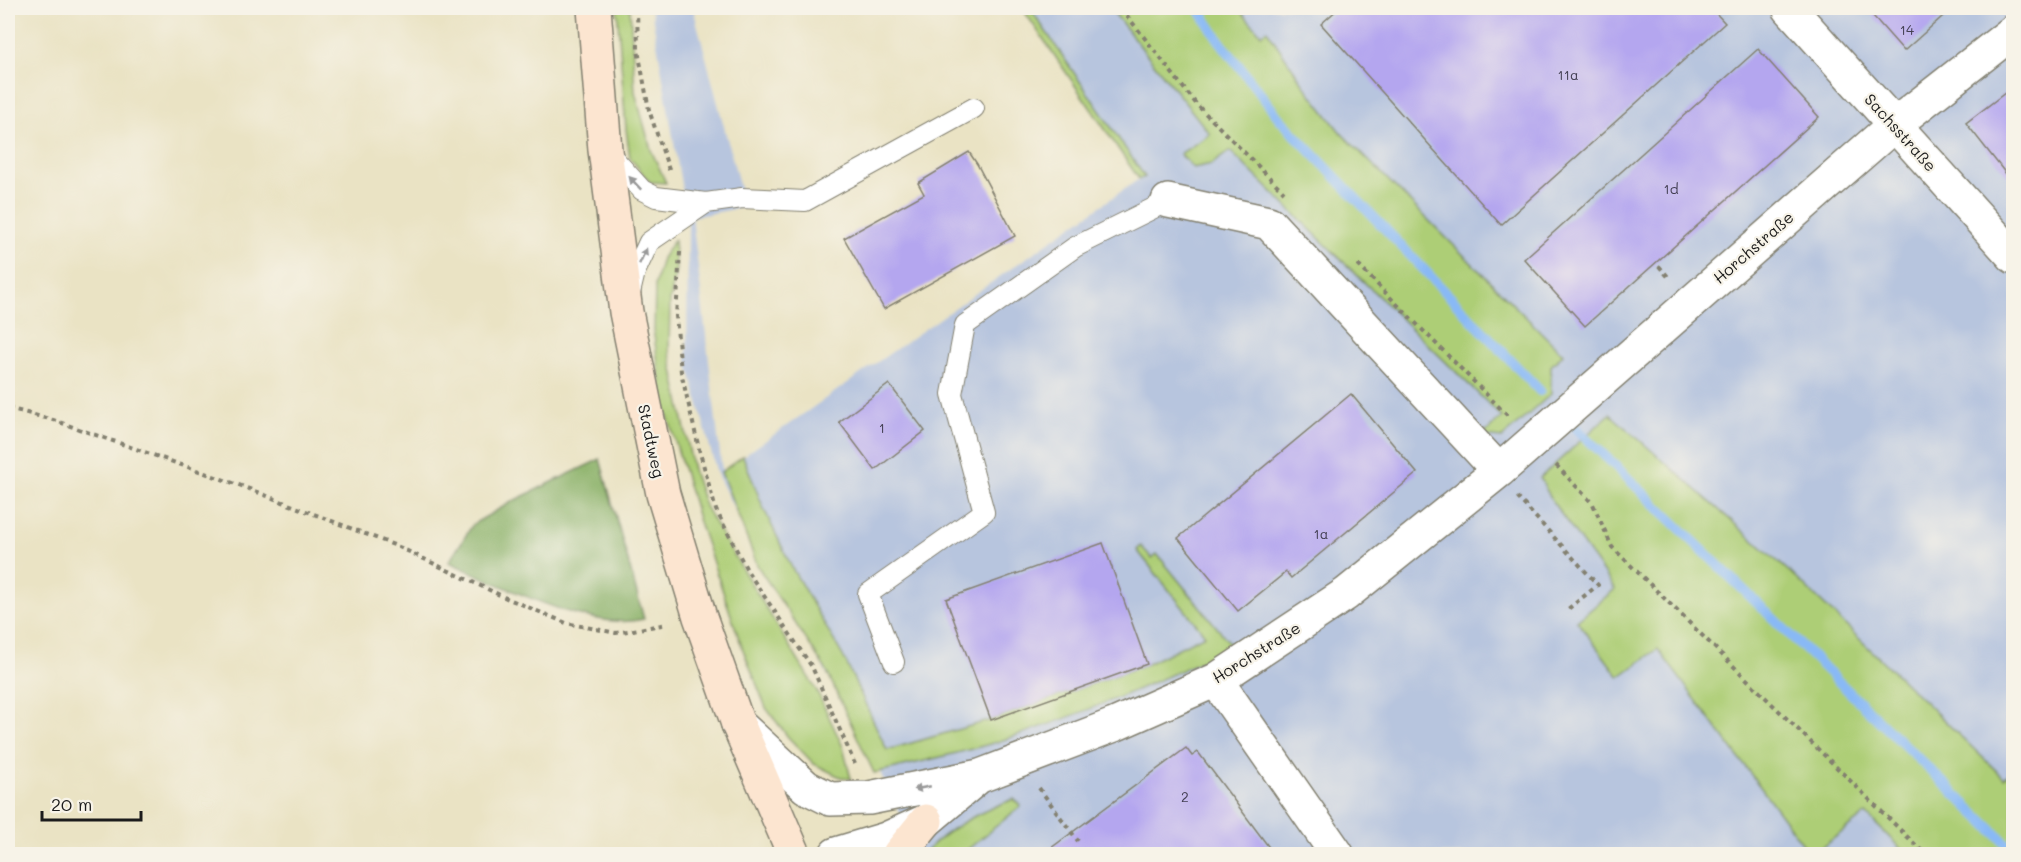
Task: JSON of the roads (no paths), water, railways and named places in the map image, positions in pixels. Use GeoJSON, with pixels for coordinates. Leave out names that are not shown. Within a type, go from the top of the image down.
{"type":"FeatureCollection","features":[{"type":"Feature","properties":{"kind":"main road","name":"Stadtweg"},"geometry":{"type":"LineString","coordinates":[[594,8],[605,150],[626,312],[663,494],[700,617],[738,724],[796,851]]}},
{"type":"Feature","properties":{"kind":"main road"},"geometry":{"type":"LineString","coordinates":[[899,855],[926,821]]}},
{"type":"Feature","properties":{"kind":"street","name":"Sachsstraße"},"geometry":{"type":"LineString","coordinates":[[1789,8],[2013,257]]}},
{"type":"Feature","properties":{"kind":"street","name":"Horchstraße"},"geometry":{"type":"LineString","coordinates":[[738,724],[806,787],[830,799],[869,798],[980,776],[1114,725],[1216,680],[1346,594],[1499,471],[1894,125],[2013,31]]}},
{"type":"Feature","properties":{"kind":"street"},"geometry":{"type":"LineString","coordinates":[[1168,201],[1269,223],[1499,471]]}},
{"type":"Feature","properties":{"kind":"street"},"geometry":{"type":"LineString","coordinates":[[1216,680],[1336,855]]}},
{"type":"Feature","properties":{"kind":"street","name":"Horchstraße"},"geometry":{"type":"LineString","coordinates":[[836,855],[886,839],[926,821],[980,776]]}},
{"type":"Feature","properties":{"kind":"lane"},"geometry":{"type":"LineString","coordinates":[[605,150],[642,190],[656,197],[706,203],[742,198],[805,201],[974,108]]}},
{"type":"Feature","properties":{"kind":"lane"},"geometry":{"type":"LineString","coordinates":[[894,662],[868,594],[984,512],[952,394],[965,325],[1075,247],[1168,201]]}},
{"type":"Feature","properties":{"kind":"lane"},"geometry":{"type":"LineString","coordinates":[[626,312],[635,272],[649,242],[706,203]]}},
{"type":"Feature","properties":{"kind":"waterway"},"geometry":{"type":"LineString","coordinates":[[1198,8],[1219,40],[1279,118],[1540,391]]}},
{"type":"Feature","properties":{"kind":"waterway"},"geometry":{"type":"LineString","coordinates":[[1577,429],[2014,851]]}}]}
